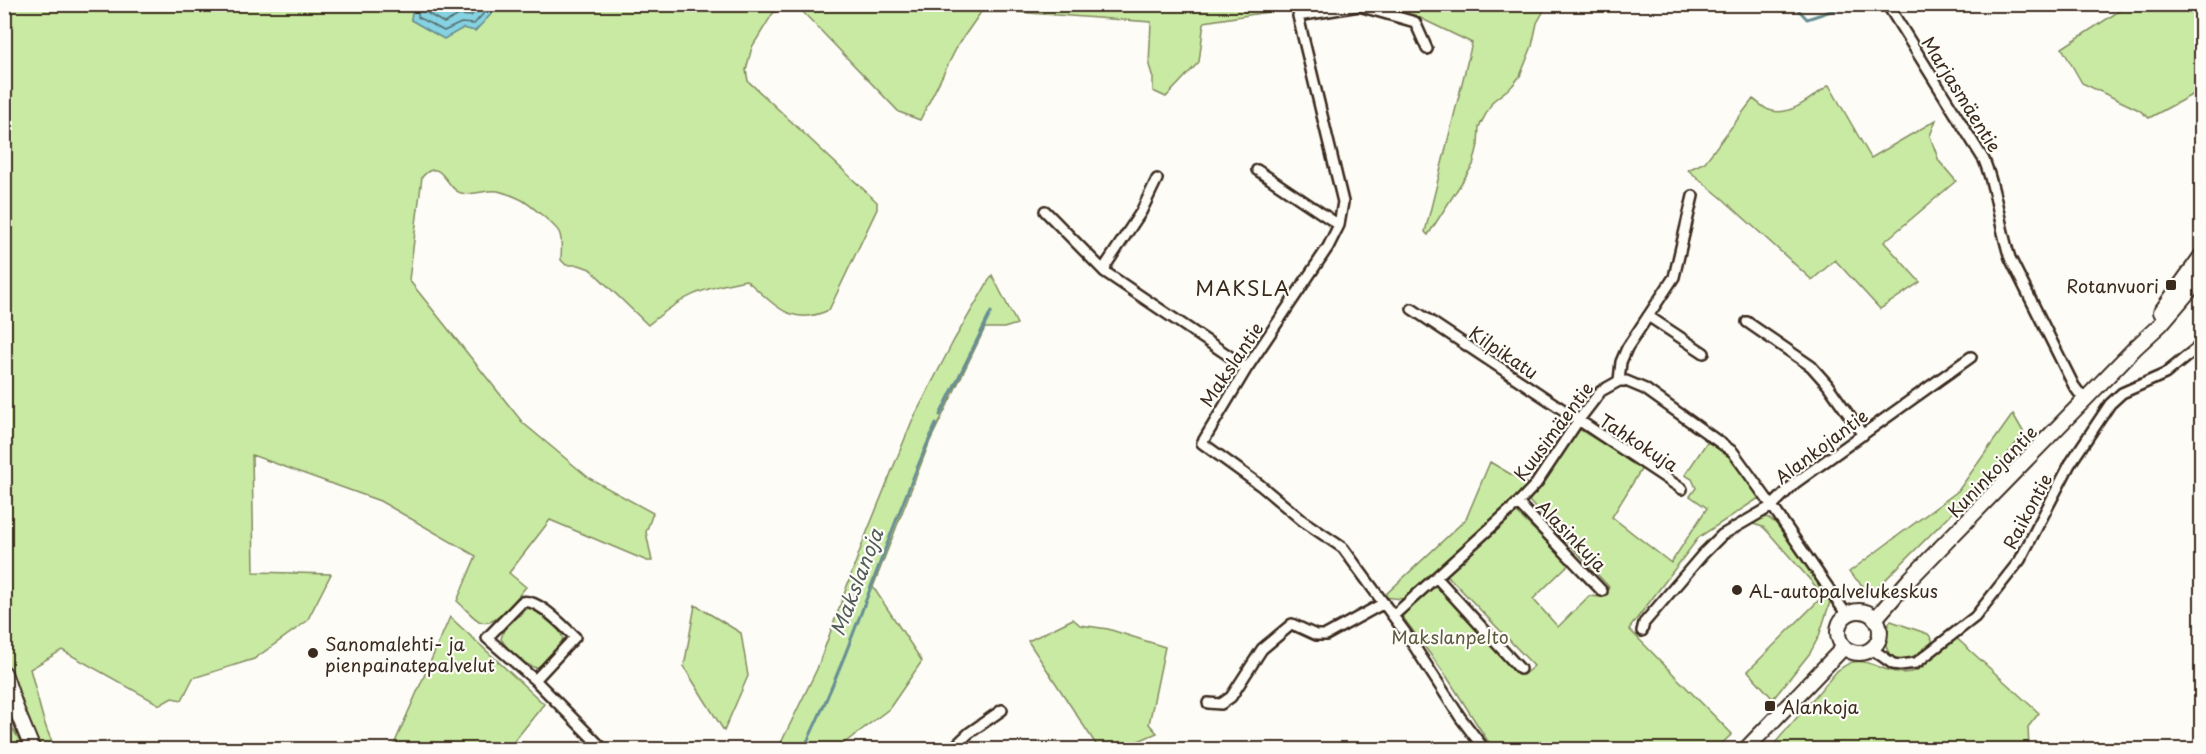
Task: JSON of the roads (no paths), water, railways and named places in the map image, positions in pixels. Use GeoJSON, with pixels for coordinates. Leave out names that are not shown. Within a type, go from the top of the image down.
{"type":"FeatureCollection","features":[{"type":"Feature","properties":{"kind":"main road","name":"Kuninkojantie"},"geometry":{"type":"LineString","coordinates":[[2135,348],[2202,255]]}},
{"type":"Feature","properties":{"kind":"main road","name":"Kuninkojantie"},"geometry":{"type":"LineString","coordinates":[[1875,619],[1909,580],[2161,324],[2202,276]]}},
{"type":"Feature","properties":{"kind":"main road"},"geometry":{"type":"LineString","coordinates":[[1864,612],[1875,619],[1880,631],[1872,649],[1854,653],[1844,647],[1838,634],[1839,627],[1847,615],[1864,612]]}},
{"type":"Feature","properties":{"kind":"main road"},"geometry":{"type":"LineString","coordinates":[[1745,750],[1844,647]]}},
{"type":"Feature","properties":{"kind":"main road"},"geometry":{"type":"LineString","coordinates":[[4,673],[33,750]]}},
{"type":"Feature","properties":{"kind":"street","name":"Marjasmäentie"},"geometry":{"type":"LineString","coordinates":[[1887,4],[1984,159],[1992,178],[2003,238],[2010,258],[2074,386],[2085,401]]}},
{"type":"Feature","properties":{"kind":"street","name":"Makslantie"},"geometry":{"type":"LineString","coordinates":[[1427,49],[1415,22],[1359,6],[1298,16],[1342,202],[1339,225],[1328,248],[1247,368],[1202,443],[1260,485],[1303,521],[1343,548],[1384,603],[1460,717],[1485,750]]}},
{"type":"Feature","properties":{"kind":"street"},"geometry":{"type":"LineString","coordinates":[[1257,170],[1339,225]]}},
{"type":"Feature","properties":{"kind":"street"},"geometry":{"type":"LineString","coordinates":[[1105,272],[1106,265],[1141,212],[1157,179]]}},
{"type":"Feature","properties":{"kind":"street"},"geometry":{"type":"LineString","coordinates":[[1619,381],[1621,362],[1627,348],[1674,277],[1693,196]]}},
{"type":"Feature","properties":{"kind":"street"},"geometry":{"type":"LineString","coordinates":[[1045,211],[1105,272],[1247,368]]}},
{"type":"Feature","properties":{"kind":"street","name":"Kilpikatu"},"geometry":{"type":"LineString","coordinates":[[1412,309],[1578,421]]}},
{"type":"Feature","properties":{"kind":"street"},"geometry":{"type":"LineString","coordinates":[[1648,316],[1704,353]]}},
{"type":"Feature","properties":{"kind":"street"},"geometry":{"type":"LineString","coordinates":[[1747,322],[1810,366],[1827,384],[1863,435]]}},
{"type":"Feature","properties":{"kind":"street","name":"Raikontie"},"geometry":{"type":"LineString","coordinates":[[1872,649],[1893,664],[1916,663],[1975,617],[2020,560],[2070,464],[2110,404],[2122,393],[2165,374],[2202,344]]}},
{"type":"Feature","properties":{"kind":"street","name":"Alankojantie"},"geometry":{"type":"LineString","coordinates":[[1847,615],[1772,506],[1796,483],[1971,357]]}},
{"type":"Feature","properties":{"kind":"street","name":"Kuusimäentie"},"geometry":{"type":"LineString","coordinates":[[1393,616],[1518,503],[1536,484],[1601,391],[1619,381],[1626,381],[1645,389],[1733,452],[1772,506]]}},
{"type":"Feature","properties":{"kind":"street","name":"Tahkokuja"},"geometry":{"type":"LineString","coordinates":[[1578,421],[1682,489]]}},
{"type":"Feature","properties":{"kind":"street","name":"Alasinkuja"},"geometry":{"type":"LineString","coordinates":[[1518,503],[1602,591]]}},
{"type":"Feature","properties":{"kind":"street"},"geometry":{"type":"LineString","coordinates":[[1642,631],[1644,623],[1722,535],[1772,506]]}},
{"type":"Feature","properties":{"kind":"street"},"geometry":{"type":"LineString","coordinates":[[1436,577],[1520,669]]}},
{"type":"Feature","properties":{"kind":"street"},"geometry":{"type":"LineString","coordinates":[[535,680],[575,637],[535,603],[527,600],[522,602],[487,638],[535,680],[604,750]]}},
{"type":"Feature","properties":{"kind":"street"},"geometry":{"type":"LineString","coordinates":[[1208,703],[1221,704],[1231,698],[1262,649],[1292,624],[1316,635],[1326,635],[1384,603]]}},
{"type":"Feature","properties":{"kind":"street"},"geometry":{"type":"LineString","coordinates":[[951,750],[969,733],[1002,710]]}},
{"type":"Feature","properties":{"kind":"water"},"geometry":{"type":"Polygon","coordinates":[[[413,4],[530,5],[529,8],[497,8],[475,31],[463,28],[444,39],[411,20],[413,4]]]}},
{"type":"Feature","properties":{"kind":"waterway"},"geometry":{"type":"LineString","coordinates":[[1793,4],[1807,19],[1852,4]]}},
{"type":"Feature","properties":{"kind":"waterway","name":"Makslanoja"},"geometry":{"type":"LineString","coordinates":[[940,415],[991,312]]}},
{"type":"Feature","properties":{"kind":"waterway","name":"Makslanoja"},"geometry":{"type":"LineString","coordinates":[[803,750],[839,670],[918,464],[936,424]]}},
{"type":"Feature","properties":{"kind":"place","name":"Rotanvuori"},"geometry":{"type":"Point","coordinates":[2171,285]}},
{"type":"Feature","properties":{"kind":"place","name":"AL-autopalvelukeskus"},"geometry":{"type":"Point","coordinates":[1737,590]}},
{"type":"Feature","properties":{"kind":"place","name":"Sanomalehti- ja pienpainatepalvelut"},"geometry":{"type":"Point","coordinates":[313,653]}},
{"type":"Feature","properties":{"kind":"place","name":"Alankoja"},"geometry":{"type":"Point","coordinates":[1770,706]}},
{"type":"Feature","properties":{"kind":"district","name":"MAKSLA"},"geometry":{"type":"Point","coordinates":[1243,288]}},
{"type":"Feature","properties":{"kind":"park label","name":"Makslanpelto"},"geometry":{"type":"Point","coordinates":[1450,636]}}]}
